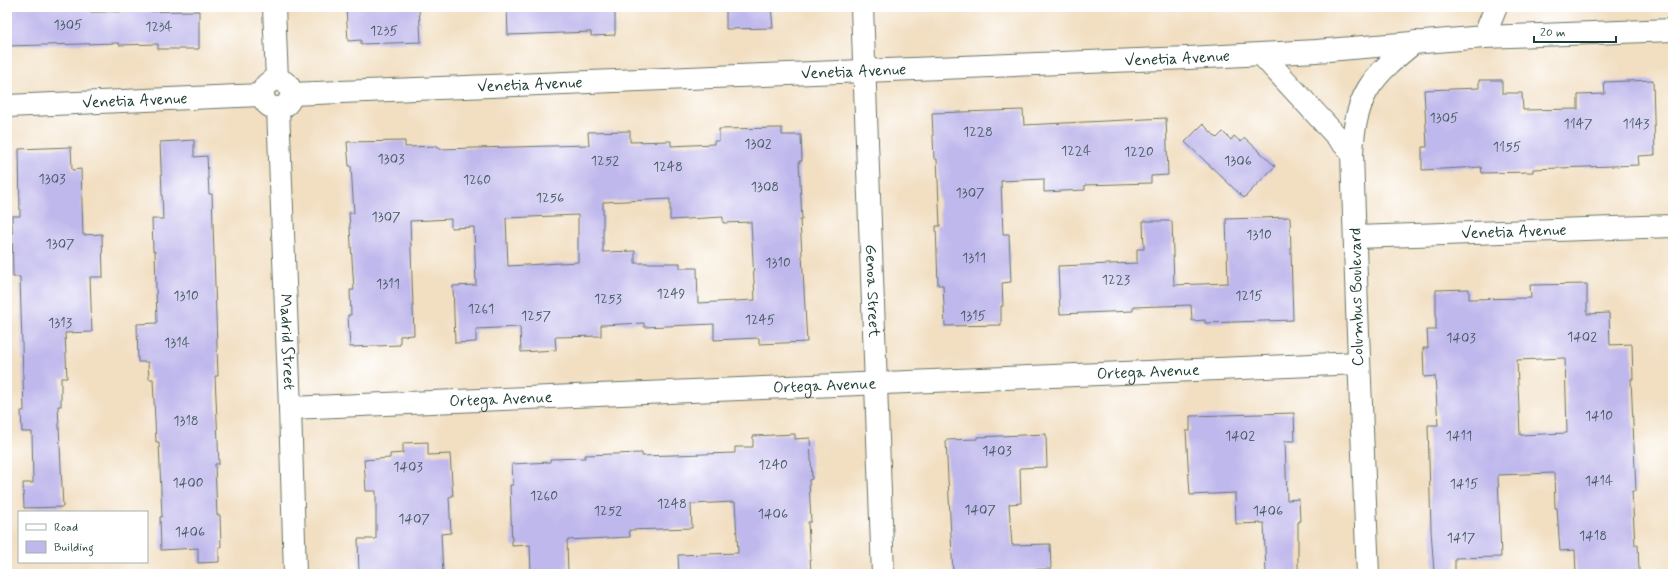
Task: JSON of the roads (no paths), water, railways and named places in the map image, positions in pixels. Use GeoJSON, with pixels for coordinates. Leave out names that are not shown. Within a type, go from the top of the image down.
{"type":"FeatureCollection","features":[{"type":"Feature","properties":{"kind":"street","name":"Madrid Street"},"geometry":{"type":"LineString","coordinates":[[274,7],[295,574]]}},
{"type":"Feature","properties":{"kind":"street","name":"Genoa Street"},"geometry":{"type":"LineString","coordinates":[[862,7],[883,574]]}},
{"type":"Feature","properties":{"kind":"street"},"geometry":{"type":"LineString","coordinates":[[1484,37],[1496,7]]}},
{"type":"Feature","properties":{"kind":"street","name":"Venetia Avenue"},"geometry":{"type":"LineString","coordinates":[[7,106],[277,94],[864,72],[1261,54],[1484,37],[1673,30]]}},
{"type":"Feature","properties":{"kind":"street","name":"Columbus Boulevard"},"geometry":{"type":"LineString","coordinates":[[1368,574],[1352,153],[1356,120],[1369,85],[1383,69],[1415,42]]}},
{"type":"Feature","properties":{"kind":"street"},"geometry":{"type":"LineString","coordinates":[[1261,54],[1352,153]]}},
{"type":"Feature","properties":{"kind":"street","name":"Venetia Avenue"},"geometry":{"type":"LineString","coordinates":[[1356,237],[1673,226]]}},
{"type":"Feature","properties":{"kind":"street","name":"Ortega Avenue"},"geometry":{"type":"LineString","coordinates":[[290,408],[1359,364]]}}]}
